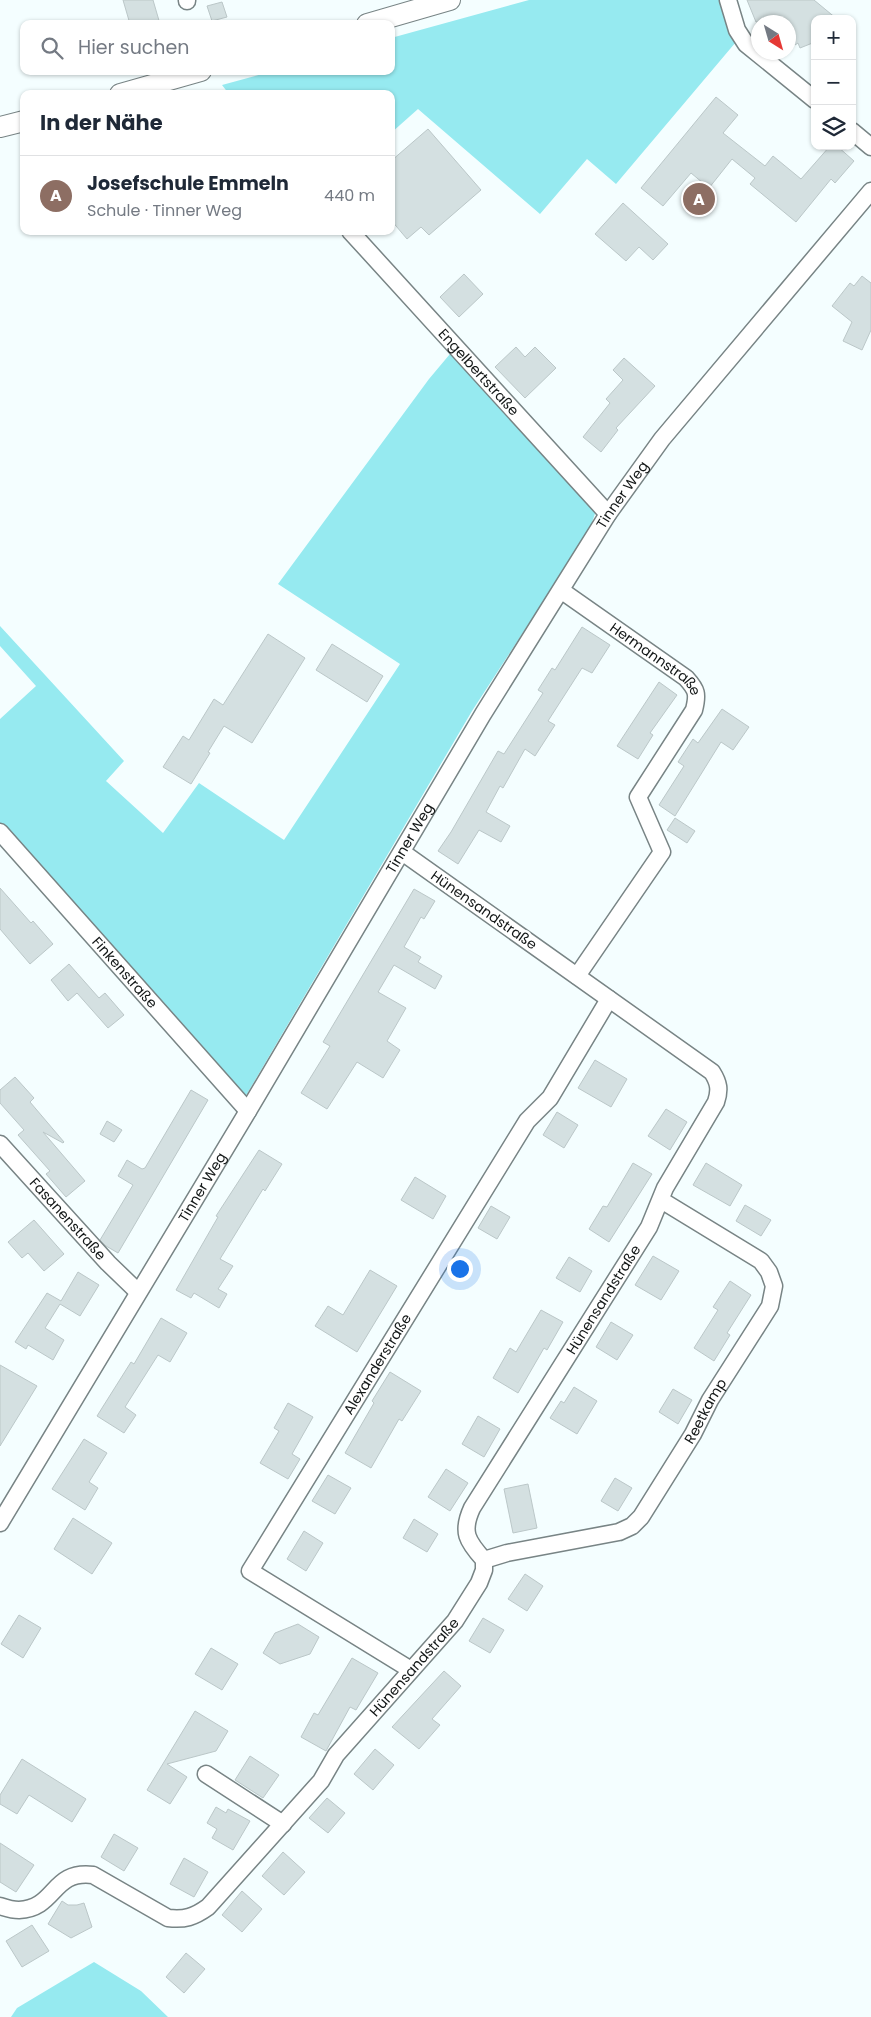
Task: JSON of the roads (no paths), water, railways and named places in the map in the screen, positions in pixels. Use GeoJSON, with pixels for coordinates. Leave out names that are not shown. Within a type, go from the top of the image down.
{"type":"FeatureCollection","features":[{"type":"Feature","properties":{"kind":"main road"},"geometry":{"type":"LineString","coordinates":[[381,20],[450,0]]}},
{"type":"Feature","properties":{"kind":"main road"},"geometry":{"type":"LineString","coordinates":[[134,90],[187,75]]}},
{"type":"Feature","properties":{"kind":"main road"},"geometry":{"type":"LineString","coordinates":[[0,127],[20,122]]}},
{"type":"Feature","properties":{"kind":"street"},"geometry":{"type":"LineString","coordinates":[[728,0],[737,30],[746,44],[811,97]]}},
{"type":"Feature","properties":{"kind":"street"},"geometry":{"type":"LineString","coordinates":[[856,134],[871,146]]}},
{"type":"Feature","properties":{"kind":"street","name":"Tinner Weg"},"geometry":{"type":"LineString","coordinates":[[0,1523],[248,1111],[483,714],[608,514],[662,439],[871,191]]}},
{"type":"Feature","properties":{"kind":"street","name":"Engelbertstraße"},"geometry":{"type":"LineString","coordinates":[[354,235],[608,514]]}},
{"type":"Feature","properties":{"kind":"street","name":"Hermannstraße"},"geometry":{"type":"LineString","coordinates":[[562,590],[686,678],[695,688],[697,698],[694,710],[638,797],[662,852],[577,976]]}},
{"type":"Feature","properties":{"kind":"street","name":"Finkenstraße"},"geometry":{"type":"LineString","coordinates":[[0,832],[248,1111]]}},
{"type":"Feature","properties":{"kind":"street","name":"Hünensandstraße"},"geometry":{"type":"LineString","coordinates":[[0,1906],[18,1910],[32,1908],[48,1898],[68,1877],[79,1873],[93,1875],[168,1918],[181,1920],[195,1916],[208,1907],[283,1824],[321,1781],[336,1755],[455,1621],[479,1583],[484,1570],[484,1560],[473,1548],[466,1533],[466,1522],[472,1508],[649,1227],[665,1188],[716,1102],[720,1092],[718,1081],[712,1072],[402,852]]}},
{"type":"Feature","properties":{"kind":"street","name":"Alexanderstraße"},"geometry":{"type":"LineString","coordinates":[[411,1670],[250,1571],[527,1121],[550,1098],[609,999]]}},
{"type":"Feature","properties":{"kind":"street","name":"Fasanenstraße"},"geometry":{"type":"LineString","coordinates":[[0,1144],[108,1263],[138,1292]]}},
{"type":"Feature","properties":{"kind":"street","name":"Reetkamp"},"geometry":{"type":"LineString","coordinates":[[484,1560],[507,1553],[619,1532],[632,1526],[640,1517],[693,1434],[710,1400],[770,1306],[774,1286],[769,1272],[761,1262],[661,1200]]}},
{"type":"Feature","properties":{"kind":"street"},"geometry":{"type":"LineString","coordinates":[[206,1774],[283,1824]]}},
{"type":"Feature","properties":{"kind":"place","name":"Josefschule Emmeln"},"geometry":{"type":"Point","coordinates":[699,199]}}]}
